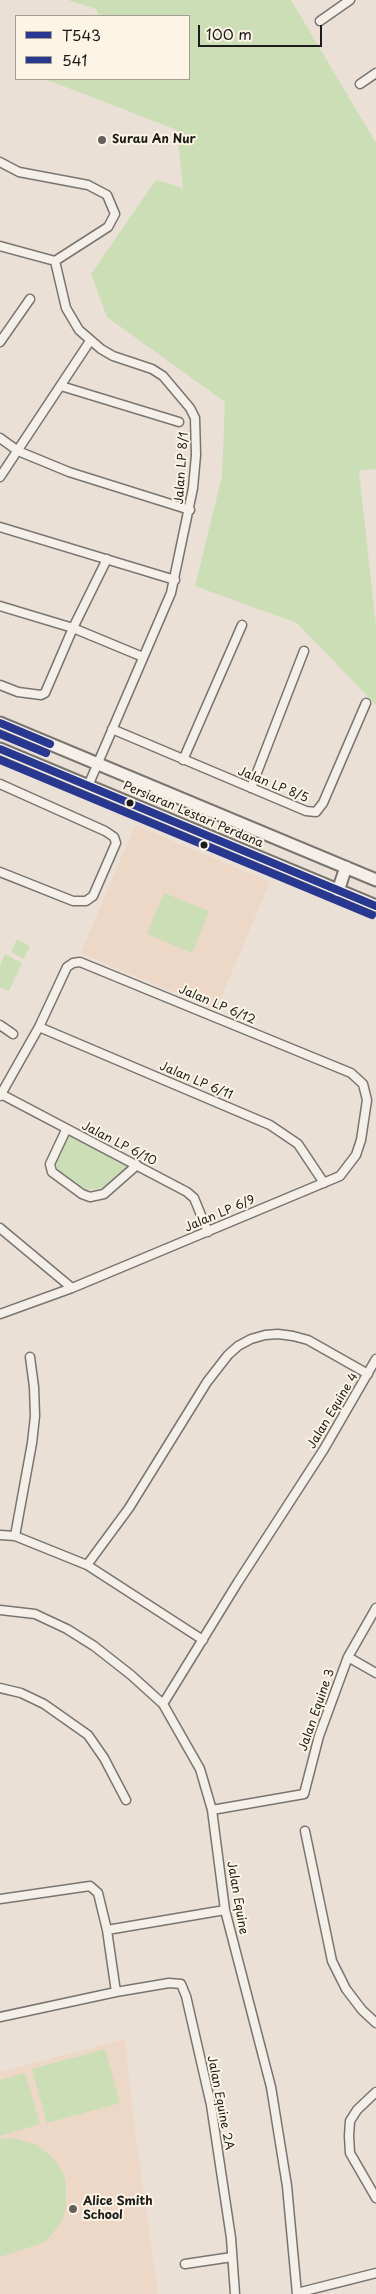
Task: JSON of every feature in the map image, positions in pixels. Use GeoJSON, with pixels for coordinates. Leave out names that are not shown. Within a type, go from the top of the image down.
{"type":"FeatureCollection","features":[{"type":"Feature","properties":{"kind":"main road","name":"Persiaran Lestari Perdana"},"geometry":{"type":"LineString","coordinates":[[0,723],[376,880]]}},
{"type":"Feature","properties":{"kind":"main road","name":"Persiaran Lestari Perdana"},"geometry":{"type":"LineString","coordinates":[[0,749],[376,906]]}},
{"type":"Feature","properties":{"kind":"main road"},"geometry":{"type":"LineString","coordinates":[[338,891],[346,867]]}},
{"type":"Feature","properties":{"kind":"street"},"geometry":{"type":"LineString","coordinates":[[320,21],[350,0]]}},
{"type":"Feature","properties":{"kind":"street"},"geometry":{"type":"LineString","coordinates":[[360,84],[376,73]]}},
{"type":"Feature","properties":{"kind":"street"},"geometry":{"type":"LineString","coordinates":[[0,162],[19,172],[88,185],[107,195],[114,214],[108,227],[55,261],[0,246]]}},
{"type":"Feature","properties":{"kind":"street","name":"Jalan LP 8/1"},"geometry":{"type":"LineString","coordinates":[[55,261],[66,308],[79,330],[90,341],[113,356],[152,369],[163,376],[190,408],[195,418],[195,470],[190,510],[175,580],[88,786]]}},
{"type":"Feature","properties":{"kind":"street"},"geometry":{"type":"LineString","coordinates":[[0,342],[30,299]]}},
{"type":"Feature","properties":{"kind":"street"},"geometry":{"type":"LineString","coordinates":[[0,476],[62,386],[90,341]]}},
{"type":"Feature","properties":{"kind":"street"},"geometry":{"type":"LineString","coordinates":[[62,386],[179,422]]}},
{"type":"Feature","properties":{"kind":"street"},"geometry":{"type":"LineString","coordinates":[[0,438],[18,451],[69,472],[190,510]]}},
{"type":"Feature","properties":{"kind":"street"},"geometry":{"type":"LineString","coordinates":[[0,527],[175,580]]}},
{"type":"Feature","properties":{"kind":"street"},"geometry":{"type":"LineString","coordinates":[[0,685],[18,692],[43,694],[107,559]]}},
{"type":"Feature","properties":{"kind":"street"},"geometry":{"type":"LineString","coordinates":[[0,606],[73,628],[143,657]]}},
{"type":"Feature","properties":{"kind":"street"},"geometry":{"type":"LineString","coordinates":[[183,760],[242,626]]}},
{"type":"Feature","properties":{"kind":"street"},"geometry":{"type":"LineString","coordinates":[[251,788],[304,651]]}},
{"type":"Feature","properties":{"kind":"street","name":"Jalan LP 8/5"},"geometry":{"type":"LineString","coordinates":[[112,730],[306,811],[316,812],[323,803],[366,703]]}},
{"type":"Feature","properties":{"kind":"street"},"geometry":{"type":"LineString","coordinates":[[0,784],[105,831],[114,838],[116,843],[93,896],[80,902],[0,872]]}},
{"type":"Feature","properties":{"kind":"street","name":"Jalan LP 6/12"},"geometry":{"type":"LineString","coordinates":[[39,1027],[67,967],[73,963],[88,965],[351,1073]]}},
{"type":"Feature","properties":{"kind":"street"},"geometry":{"type":"LineString","coordinates":[[0,1025],[13,1034]]}},
{"type":"Feature","properties":{"kind":"street"},"geometry":{"type":"LineString","coordinates":[[1,1095],[39,1027]]}},
{"type":"Feature","properties":{"kind":"street","name":"Jalan LP 6/11"},"geometry":{"type":"LineString","coordinates":[[39,1027],[270,1125],[298,1144],[324,1183]]}},
{"type":"Feature","properties":{"kind":"street","name":"Jalan LP 6/9"},"geometry":{"type":"LineString","coordinates":[[0,1314],[72,1288],[340,1176],[349,1166],[362,1140],[367,1100],[364,1084],[351,1073]]}},
{"type":"Feature","properties":{"kind":"street","name":"Jalan LP 6/10"},"geometry":{"type":"LineString","coordinates":[[1,1095],[137,1165],[194,1198],[208,1232]]}},
{"type":"Feature","properties":{"kind":"street"},"geometry":{"type":"LineString","coordinates":[[66,1130],[50,1164],[52,1172],[90,1198],[104,1194],[137,1165]]}},
{"type":"Feature","properties":{"kind":"street"},"geometry":{"type":"LineString","coordinates":[[0,1228],[72,1288]]}},
{"type":"Feature","properties":{"kind":"street","name":"Jalan Equine 4"},"geometry":{"type":"LineString","coordinates":[[87,1565],[129,1508],[207,1382],[228,1355],[238,1346],[251,1339],[265,1335],[293,1336],[308,1340],[368,1374],[324,1449],[163,1704]]}},
{"type":"Feature","properties":{"kind":"street"},"geometry":{"type":"LineString","coordinates":[[15,1536],[35,1416],[34,1386],[30,1357]]}},
{"type":"Feature","properties":{"kind":"street"},"geometry":{"type":"LineString","coordinates":[[368,1374],[376,1359]]}},
{"type":"Feature","properties":{"kind":"street"},"geometry":{"type":"LineString","coordinates":[[0,1535],[15,1536],[87,1565],[203,1640]]}},
{"type":"Feature","properties":{"kind":"street","name":"Jalan Equine 3"},"geometry":{"type":"LineString","coordinates":[[212,1810],[304,1794],[318,1736],[348,1657],[376,1608]]}},
{"type":"Feature","properties":{"kind":"street","name":"Jalan Equine"},"geometry":{"type":"LineString","coordinates":[[0,1610],[35,1614],[67,1629],[94,1646],[131,1675],[163,1704],[200,1769],[212,1810],[225,1910],[271,2087],[287,2186],[297,2294]]}},
{"type":"Feature","properties":{"kind":"street"},"geometry":{"type":"LineString","coordinates":[[348,1657],[376,1673]]}},
{"type":"Feature","properties":{"kind":"street"},"geometry":{"type":"LineString","coordinates":[[0,1688],[21,1693],[44,1704],[88,1735],[104,1758],[126,1800]]}},
{"type":"Feature","properties":{"kind":"street"},"geometry":{"type":"LineString","coordinates":[[304,1831],[332,1961],[346,1989],[362,2010],[376,2023]]}},
{"type":"Feature","properties":{"kind":"street"},"geometry":{"type":"LineString","coordinates":[[0,1899],[90,1886],[98,1892],[107,1930],[116,1992],[0,2017]]}},
{"type":"Feature","properties":{"kind":"street"},"geometry":{"type":"LineString","coordinates":[[107,1930],[225,1910]]}},
{"type":"Feature","properties":{"kind":"street","name":"Jalan Equine 2A"},"geometry":{"type":"LineString","coordinates":[[116,1992],[177,1982],[184,1989],[211,2105],[232,2257],[235,2294]]}},
{"type":"Feature","properties":{"kind":"street"},"geometry":{"type":"LineString","coordinates":[[376,2092],[357,2110],[350,2121],[349,2136],[350,2153],[376,2198]]}},
{"type":"Feature","properties":{"kind":"street"},"geometry":{"type":"LineString","coordinates":[[185,2264],[232,2257]]}},
{"type":"Feature","properties":{"kind":"street"},"geometry":{"type":"LineString","coordinates":[[297,2294],[376,2274]]}},
{"type":"Feature","properties":{"kind":"shaded area"},"geometry":{"type":"Polygon","coordinates":[[[135,825],[270,882],[216,1010],[81,953],[135,825]]]}},
{"type":"Feature","properties":{"kind":"shaded area","name":"Alice Smith School"},"geometry":{"type":"Polygon","coordinates":[[[125,2039],[134,2123],[158,2294],[0,2294],[0,2072],[125,2039]]]}},
{"type":"Feature","properties":{"kind":"green space"},"geometry":{"type":"Polygon","coordinates":[[[68,0],[291,0],[376,143],[376,469],[359,471],[376,626],[376,705],[297,623],[195,586],[222,476],[225,402],[107,317],[91,274],[156,180],[183,188],[177,130],[48,80],[190,80],[190,15],[99,15],[96,9],[68,0]]]}},
{"type":"Feature","properties":{"kind":"green space"},"geometry":{"type":"Polygon","coordinates":[[[164,893],[209,911],[192,953],[147,934],[164,893]]]}},
{"type":"Feature","properties":{"kind":"green space"},"geometry":{"type":"Polygon","coordinates":[[[17,939],[30,946],[24,959],[11,952],[17,939]]]}},
{"type":"Feature","properties":{"kind":"green space"},"geometry":{"type":"Polygon","coordinates":[[[5,954],[22,963],[9,991],[0,987],[0,966],[5,954]]]}},
{"type":"Feature","properties":{"kind":"green space"},"geometry":{"type":"Polygon","coordinates":[[[69,1136],[129,1164],[118,1178],[102,1188],[86,1190],[58,1170],[55,1160],[69,1136]]]}},
{"type":"Feature","properties":{"kind":"green space"},"geometry":{"type":"Polygon","coordinates":[[[105,2049],[120,2103],[47,2123],[32,2069],[105,2049]]]}},
{"type":"Feature","properties":{"kind":"green space"},"geometry":{"type":"Polygon","coordinates":[[[25,2073],[40,2124],[0,2136],[0,2080],[25,2073]]]}},
{"type":"Feature","properties":{"kind":"green space"},"geometry":{"type":"Polygon","coordinates":[[[14,2138],[38,2145],[56,2161],[66,2183],[66,2208],[60,2224],[45,2242],[0,2257],[0,2139],[14,2138]]]}},
{"type":"Feature","properties":{"kind":"transit line","name":"T543"},"geometry":{"type":"LineString","coordinates":[[0,723],[50,744]]}},
{"type":"Feature","properties":{"kind":"transit line","name":"541"},"geometry":{"type":"LineString","coordinates":[[0,734],[46,753]]}},
{"type":"Feature","properties":{"kind":"transit line","name":"T543"},"geometry":{"type":"LineString","coordinates":[[0,749],[376,906]]}},
{"type":"Feature","properties":{"kind":"transit line","name":"541"},"geometry":{"type":"LineString","coordinates":[[0,760],[372,915]]}},
{"type":"Feature","properties":{"kind":"place","name":"Surau An Nur"},"geometry":{"type":"Point","coordinates":[102,140]}},
{"type":"Feature","properties":{"kind":"place","name":"Alice Smith School"},"geometry":{"type":"Point","coordinates":[73,2209]}}]}
